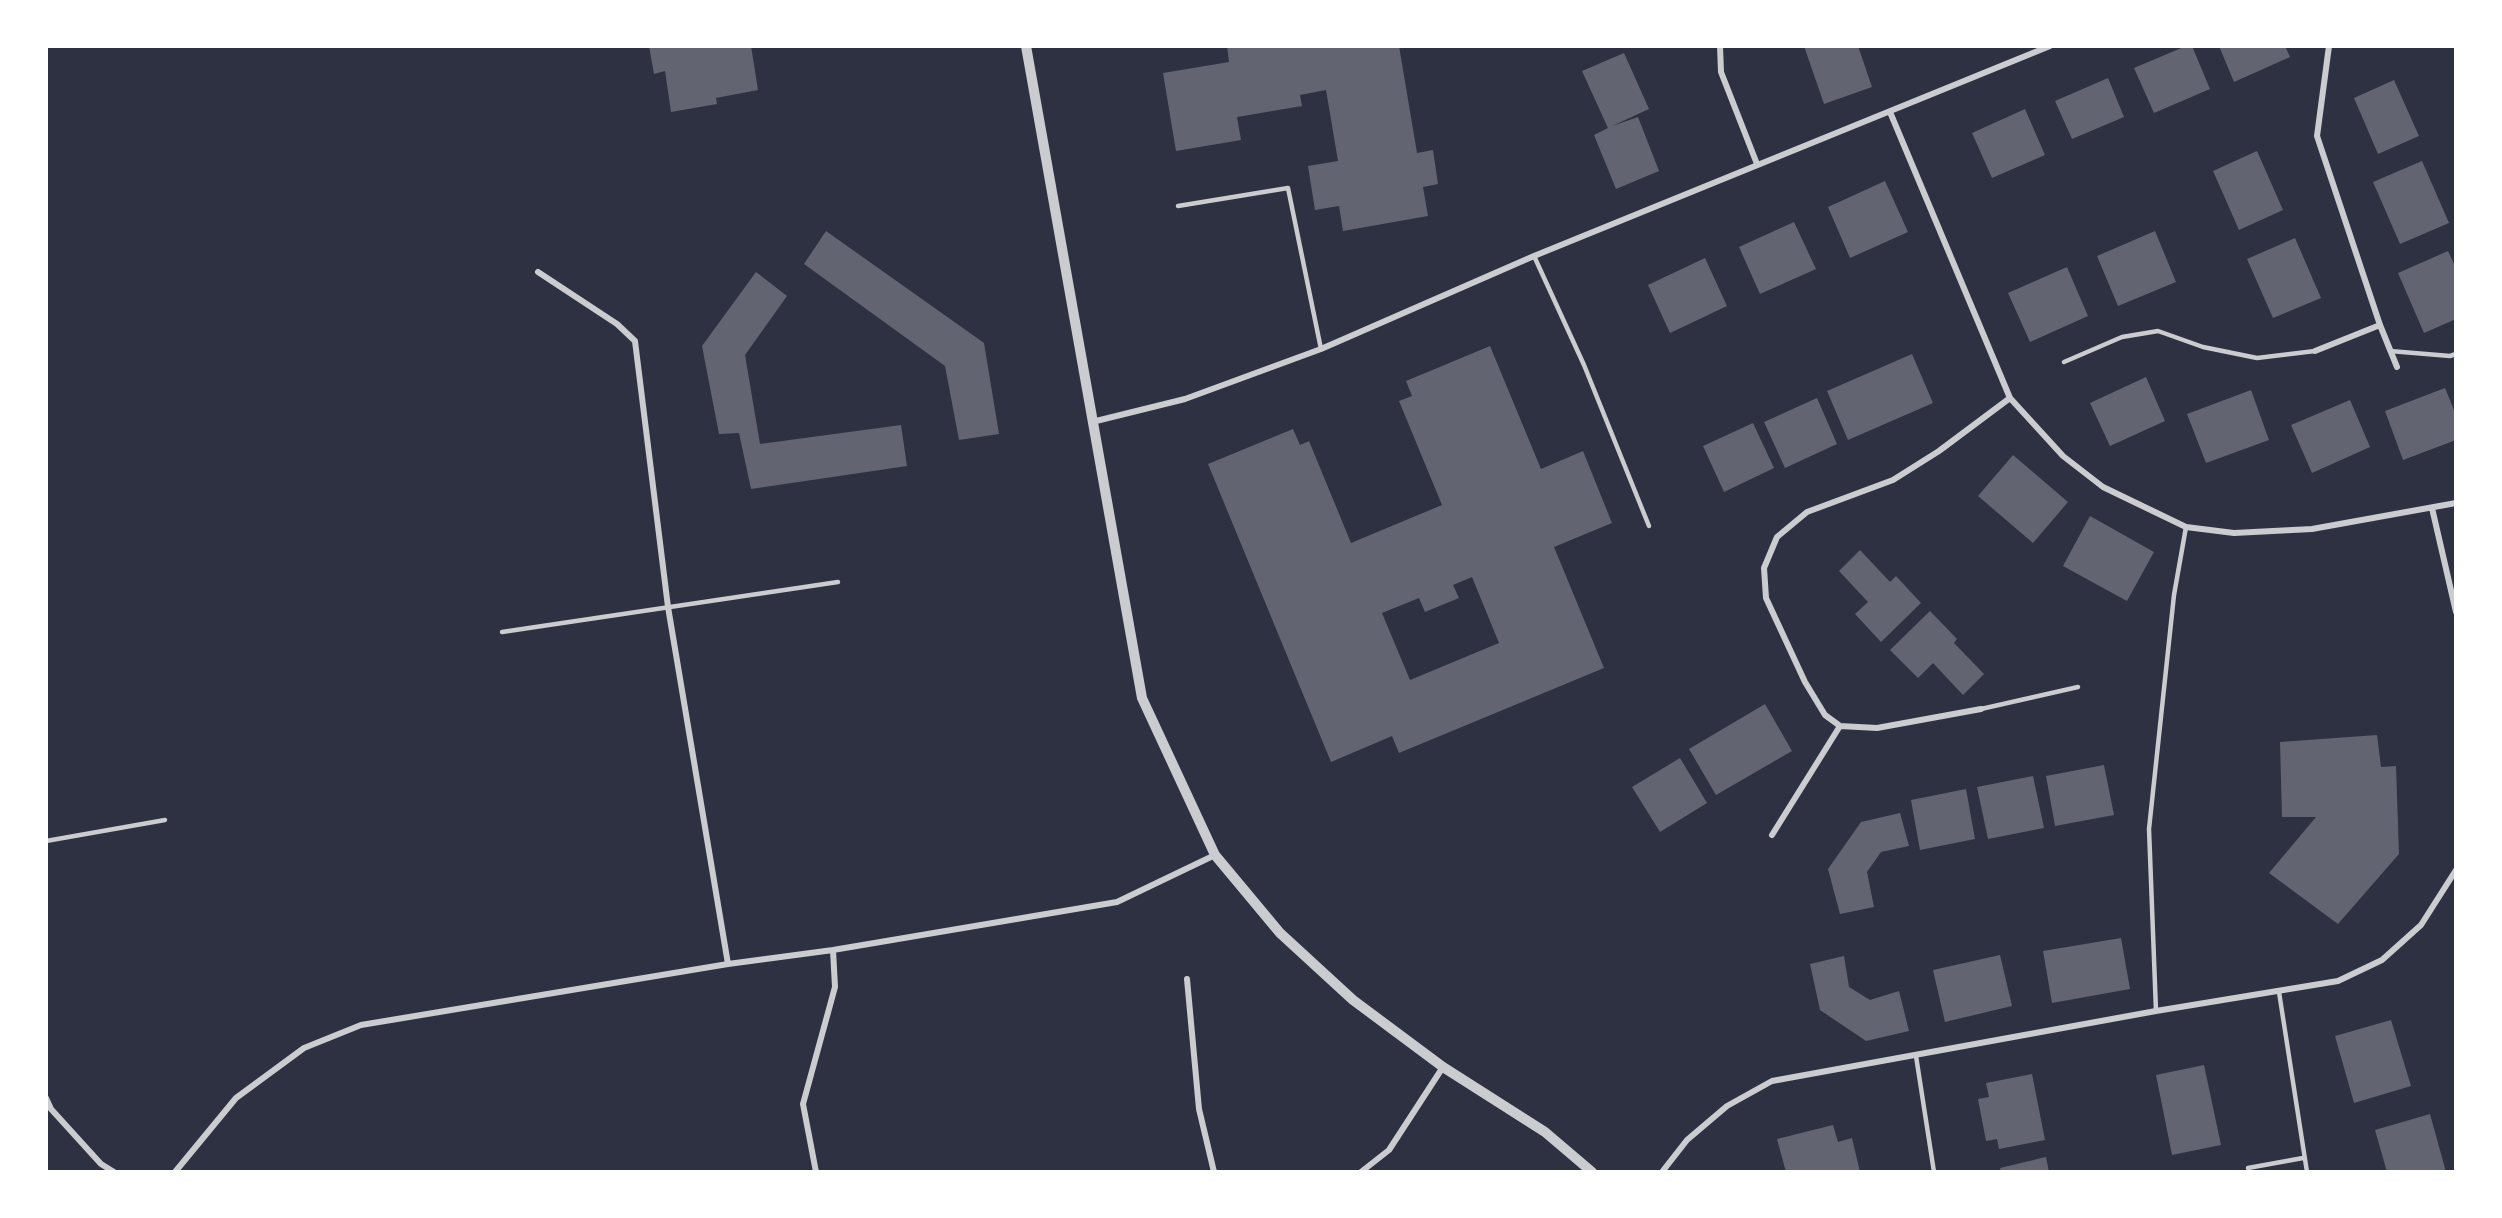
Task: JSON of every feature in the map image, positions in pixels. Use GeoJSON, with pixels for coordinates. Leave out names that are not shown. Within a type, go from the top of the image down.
{"type":"FeatureCollection","features":[{"type":"Feature","properties":{"kind":"street"},"geometry":{"type":"LineString","coordinates":[[1026,46],[1091,422],[1142,698],[1215,855],[1280,933],[1353,1000],[1443,1067],[1545,1132],[1592,1172]]}},
{"type":"Feature","properties":{"kind":"street"},"geometry":{"type":"LineString","coordinates":[[1720,46],[1721,72],[1757,164]]}},
{"type":"Feature","properties":{"kind":"street"},"geometry":{"type":"LineString","coordinates":[[1091,422],[1185,399],[1321,349],[1534,256],[2050,46]]}},
{"type":"Feature","properties":{"kind":"street"},"geometry":{"type":"LineString","coordinates":[[2329,46],[2317,136],[2380,325],[2397,367]]}},
{"type":"Feature","properties":{"kind":"street"},"geometry":{"type":"LineString","coordinates":[[1890,112],[2010,398],[2063,456],[2103,487],[2186,527],[2234,533],[2312,529],[2456,503]]}},
{"type":"Feature","properties":{"kind":"street"},"geometry":{"type":"LineString","coordinates":[[538,272],[617,324],[635,340],[668,607],[728,964]]}},
{"type":"Feature","properties":{"kind":"street"},"geometry":{"type":"LineString","coordinates":[[2315,351],[2380,325]]}},
{"type":"Feature","properties":{"kind":"street"},"geometry":{"type":"LineString","coordinates":[[1981,709],[1877,728],[1840,726],[1825,715],[1805,682],[1766,598],[1764,568],[1777,537],[1807,512],[1893,480],[1939,451],[2010,398]]}},
{"type":"Feature","properties":{"kind":"street"},"geometry":{"type":"LineString","coordinates":[[2432,508],[2456,612]]}},
{"type":"Feature","properties":{"kind":"street"},"geometry":{"type":"LineString","coordinates":[[1772,835],[1840,726]]}},
{"type":"Feature","properties":{"kind":"street"},"geometry":{"type":"LineString","coordinates":[[175,1172],[236,1098],[304,1048],[361,1025],[1117,902],[1215,855]]}},
{"type":"Feature","properties":{"kind":"street"},"geometry":{"type":"LineString","coordinates":[[1662,1172],[1686,1140],[1727,1106],[1772,1081],[2156,1011],[2338,981],[2382,960],[2421,925],[2454,875]]}},
{"type":"Feature","properties":{"kind":"street"},"geometry":{"type":"LineString","coordinates":[[816,1172],[803,1104],[835,987],[833,950]]}},
{"type":"Feature","properties":{"kind":"street"},"geometry":{"type":"LineString","coordinates":[[1187,979],[1199,1109],[1214,1172]]}},
{"type":"Feature","properties":{"kind":"street"},"geometry":{"type":"LineString","coordinates":[[1361,1172],[1389,1150],[1443,1067]]}},
{"type":"Feature","properties":{"kind":"street"},"geometry":{"type":"LineString","coordinates":[[46,1098],[51,1108],[101,1164],[114,1172]]}},
{"type":"Feature","properties":{"kind":"lane"},"geometry":{"type":"LineString","coordinates":[[1178,206],[1288,188],[1321,349]]}},
{"type":"Feature","properties":{"kind":"lane"},"geometry":{"type":"LineString","coordinates":[[1534,256],[1584,365],[1649,526]]}},
{"type":"Feature","properties":{"kind":"lane"},"geometry":{"type":"LineString","coordinates":[[2064,362],[2122,338],[2158,331],[2203,347],[2257,358],[2315,351]]}},
{"type":"Feature","properties":{"kind":"lane"},"geometry":{"type":"LineString","coordinates":[[2390,351],[2450,356],[2456,354]]}},
{"type":"Feature","properties":{"kind":"lane"},"geometry":{"type":"LineString","coordinates":[[2156,1011],[2150,828],[2174,595],[2186,527]]}},
{"type":"Feature","properties":{"kind":"lane"},"geometry":{"type":"LineString","coordinates":[[502,632],[838,582]]}},
{"type":"Feature","properties":{"kind":"lane"},"geometry":{"type":"LineString","coordinates":[[1981,709],[2078,687]]}},
{"type":"Feature","properties":{"kind":"lane"},"geometry":{"type":"LineString","coordinates":[[46,842],[165,820]]}},
{"type":"Feature","properties":{"kind":"lane"},"geometry":{"type":"LineString","coordinates":[[2278,992],[2307,1172]]}},
{"type":"Feature","properties":{"kind":"lane"},"geometry":{"type":"LineString","coordinates":[[1916,1056],[1935,1172]]}},
{"type":"Feature","properties":{"kind":"lane"},"geometry":{"type":"LineString","coordinates":[[2248,1168],[2303,1158]]}},
{"type":"Feature","properties":{"kind":"building"},"geometry":{"type":"Polygon","coordinates":[[[649,46],[751,46],[758,90],[716,98],[717,104],[671,112],[665,71],[654,74],[649,46]]]}},
{"type":"Feature","properties":{"kind":"building"},"geometry":{"type":"Polygon","coordinates":[[[1227,46],[1399,46],[1417,153],[1433,150],[1438,184],[1423,187],[1428,216],[1343,231],[1339,206],[1315,210],[1308,166],[1338,161],[1326,90],[1300,95],[1302,106],[1237,117],[1241,140],[1176,151],[1163,73],[1229,62],[1227,46]]]}},
{"type":"Feature","properties":{"kind":"building"},"geometry":{"type":"Polygon","coordinates":[[[1804,46],[1858,46],[1872,87],[1824,104],[1804,46]]]}},
{"type":"Feature","properties":{"kind":"building"},"geometry":{"type":"Polygon","coordinates":[[[2186,46],[2192,46],[2210,89],[2154,113],[2134,68],[2186,46]]]}},
{"type":"Feature","properties":{"kind":"building"},"geometry":{"type":"Polygon","coordinates":[[[2219,46],[2285,46],[2290,57],[2234,82],[2219,46]]]}},
{"type":"Feature","properties":{"kind":"building"},"geometry":{"type":"Polygon","coordinates":[[[1624,53],[1649,109],[1612,126],[1638,117],[1659,171],[1616,189],[1594,135],[1608,128],[1582,71],[1624,53]]]}},
{"type":"Feature","properties":{"kind":"building"},"geometry":{"type":"Polygon","coordinates":[[[2108,78],[2124,117],[2072,139],[2055,101],[2108,78]]]}},
{"type":"Feature","properties":{"kind":"building"},"geometry":{"type":"Polygon","coordinates":[[[2394,80],[2419,136],[2378,154],[2354,98],[2394,80]]]}},
{"type":"Feature","properties":{"kind":"building"},"geometry":{"type":"Polygon","coordinates":[[[2025,109],[2045,155],[1992,178],[1972,133],[2025,109]]]}},
{"type":"Feature","properties":{"kind":"building"},"geometry":{"type":"Polygon","coordinates":[[[2257,151],[2283,210],[2239,230],[2213,171],[2257,151]]]}},
{"type":"Feature","properties":{"kind":"building"},"geometry":{"type":"Polygon","coordinates":[[[2422,161],[2449,223],[2400,244],[2373,182],[2422,161]]]}},
{"type":"Feature","properties":{"kind":"building"},"geometry":{"type":"Polygon","coordinates":[[[1885,181],[1908,232],[1850,258],[1828,207],[1885,181]]]}},
{"type":"Feature","properties":{"kind":"building"},"geometry":{"type":"Polygon","coordinates":[[[1794,222],[1816,269],[1760,294],[1739,247],[1794,222]]]}},
{"type":"Feature","properties":{"kind":"building"},"geometry":{"type":"Polygon","coordinates":[[[826,231],[984,343],[999,434],[959,440],[945,366],[804,264],[826,231]]]}},
{"type":"Feature","properties":{"kind":"building"},"geometry":{"type":"Polygon","coordinates":[[[2155,231],[2176,282],[2118,306],[2097,256],[2155,231]]]}},
{"type":"Feature","properties":{"kind":"building"},"geometry":{"type":"Polygon","coordinates":[[[2295,238],[2321,298],[2273,318],[2247,259],[2295,238]]]}},
{"type":"Feature","properties":{"kind":"building"},"geometry":{"type":"Polygon","coordinates":[[[2448,251],[2456,268],[2456,319],[2424,333],[2398,273],[2448,251]]]}},
{"type":"Feature","properties":{"kind":"building"},"geometry":{"type":"Polygon","coordinates":[[[1705,258],[1727,306],[1670,333],[1648,285],[1705,258]]]}},
{"type":"Feature","properties":{"kind":"building"},"geometry":{"type":"Polygon","coordinates":[[[2067,267],[2088,316],[2030,342],[2008,293],[2067,267]]]}},
{"type":"Feature","properties":{"kind":"building"},"geometry":{"type":"Polygon","coordinates":[[[756,272],[787,296],[745,355],[760,444],[901,425],[907,466],[751,489],[739,433],[719,434],[702,346],[756,272]]]}},
{"type":"Feature","properties":{"kind":"building"},"geometry":{"type":"Polygon","coordinates":[[[1490,346],[1541,469],[1583,451],[1612,523],[1554,547],[1604,668],[1399,753],[1392,736],[1331,762],[1208,464],[1293,429],[1300,445],[1309,441],[1351,543],[1442,505],[1399,401],[1412,396],[1406,381],[1490,346]],[[1472,577],[1453,585],[1459,598],[1425,612],[1419,598],[1382,613],[1410,680],[1499,643],[1472,577]]]}},
{"type":"Feature","properties":{"kind":"building"},"geometry":{"type":"Polygon","coordinates":[[[1912,354],[1933,403],[1848,440],[1827,391],[1912,354]]]}},
{"type":"Feature","properties":{"kind":"building"},"geometry":{"type":"Polygon","coordinates":[[[2146,377],[2165,421],[2110,446],[2090,403],[2146,377]]]}},
{"type":"Feature","properties":{"kind":"building"},"geometry":{"type":"Polygon","coordinates":[[[2445,388],[2456,415],[2456,440],[2403,460],[2385,411],[2445,388]]]}},
{"type":"Feature","properties":{"kind":"building"},"geometry":{"type":"Polygon","coordinates":[[[2251,390],[2269,440],[2206,463],[2187,414],[2251,390]]]}},
{"type":"Feature","properties":{"kind":"building"},"geometry":{"type":"Polygon","coordinates":[[[1817,398],[1837,444],[1785,468],[1764,422],[1817,398]]]}},
{"type":"Feature","properties":{"kind":"building"},"geometry":{"type":"Polygon","coordinates":[[[2350,400],[2370,447],[2312,473],[2291,425],[2350,400]]]}},
{"type":"Feature","properties":{"kind":"building"},"geometry":{"type":"Polygon","coordinates":[[[1753,423],[1774,468],[1724,492],[1703,446],[1753,423]]]}},
{"type":"Feature","properties":{"kind":"building"},"geometry":{"type":"Polygon","coordinates":[[[2013,455],[2068,502],[2033,543],[1978,496],[2013,455]]]}},
{"type":"Feature","properties":{"kind":"building"},"geometry":{"type":"Polygon","coordinates":[[[2090,516],[2154,552],[2127,601],[2063,566],[2090,516]]]}},
{"type":"Feature","properties":{"kind":"building"},"geometry":{"type":"Polygon","coordinates":[[[1860,550],[1890,582],[1896,576],[1921,603],[1881,642],[1855,614],[1868,602],[1839,571],[1860,550]]]}},
{"type":"Feature","properties":{"kind":"building"},"geometry":{"type":"Polygon","coordinates":[[[1930,611],[1957,639],[1954,643],[1984,674],[1963,695],[1933,663],[1918,678],[1890,650],[1930,611]]]}},
{"type":"Feature","properties":{"kind":"building"},"geometry":{"type":"Polygon","coordinates":[[[1765,704],[1792,751],[1716,795],[1689,749],[1765,704]]]}},
{"type":"Feature","properties":{"kind":"building"},"geometry":{"type":"Polygon","coordinates":[[[2377,735],[2381,767],[2396,766],[2399,854],[2338,924],[2269,873],[2316,817],[2282,817],[2280,742],[2377,735]]]}},
{"type":"Feature","properties":{"kind":"building"},"geometry":{"type":"Polygon","coordinates":[[[1680,758],[1707,803],[1660,832],[1632,787],[1680,758]]]}},
{"type":"Feature","properties":{"kind":"building"},"geometry":{"type":"Polygon","coordinates":[[[2104,765],[2114,815],[2055,826],[2046,776],[2104,765]]]}},
{"type":"Feature","properties":{"kind":"building"},"geometry":{"type":"Polygon","coordinates":[[[2033,776],[2044,828],[1988,839],[1977,787],[2033,776]]]}},
{"type":"Feature","properties":{"kind":"building"},"geometry":{"type":"Polygon","coordinates":[[[1966,789],[1975,839],[1920,850],[1911,800],[1966,789]]]}},
{"type":"Feature","properties":{"kind":"building"},"geometry":{"type":"Polygon","coordinates":[[[1900,813],[1909,846],[1881,852],[1867,872],[1874,907],[1840,914],[1828,869],[1861,822],[1900,813]]]}},
{"type":"Feature","properties":{"kind":"building"},"geometry":{"type":"Polygon","coordinates":[[[2121,938],[2130,989],[2052,1003],[2043,951],[2121,938]]]}},
{"type":"Feature","properties":{"kind":"building"},"geometry":{"type":"Polygon","coordinates":[[[2000,955],[2012,1006],[1945,1022],[1933,970],[2000,955]]]}},
{"type":"Feature","properties":{"kind":"building"},"geometry":{"type":"Polygon","coordinates":[[[1844,956],[1849,987],[1870,1000],[1899,991],[1909,1031],[1866,1041],[1820,1010],[1810,964],[1844,956]]]}},
{"type":"Feature","properties":{"kind":"building"},"geometry":{"type":"Polygon","coordinates":[[[2391,1020],[2411,1086],[2354,1103],[2335,1036],[2391,1020]]]}},
{"type":"Feature","properties":{"kind":"building"},"geometry":{"type":"Polygon","coordinates":[[[2204,1065],[2221,1145],[2172,1155],[2156,1075],[2204,1065]]]}},
{"type":"Feature","properties":{"kind":"building"},"geometry":{"type":"Polygon","coordinates":[[[2032,1074],[2045,1140],[1999,1149],[1997,1139],[1986,1141],[1978,1099],[1989,1097],[1986,1083],[2032,1074]]]}},
{"type":"Feature","properties":{"kind":"building"},"geometry":{"type":"Polygon","coordinates":[[[2430,1114],[2446,1172],[2387,1172],[2375,1130],[2430,1114]]]}},
{"type":"Feature","properties":{"kind":"building"},"geometry":{"type":"Polygon","coordinates":[[[1833,1125],[1838,1142],[1852,1138],[1860,1172],[1786,1172],[1777,1139],[1833,1125]]]}},
{"type":"Feature","properties":{"kind":"building"},"geometry":{"type":"Polygon","coordinates":[[[2046,1157],[2049,1172],[2001,1172],[2000,1168],[2046,1157]]]}}]}
